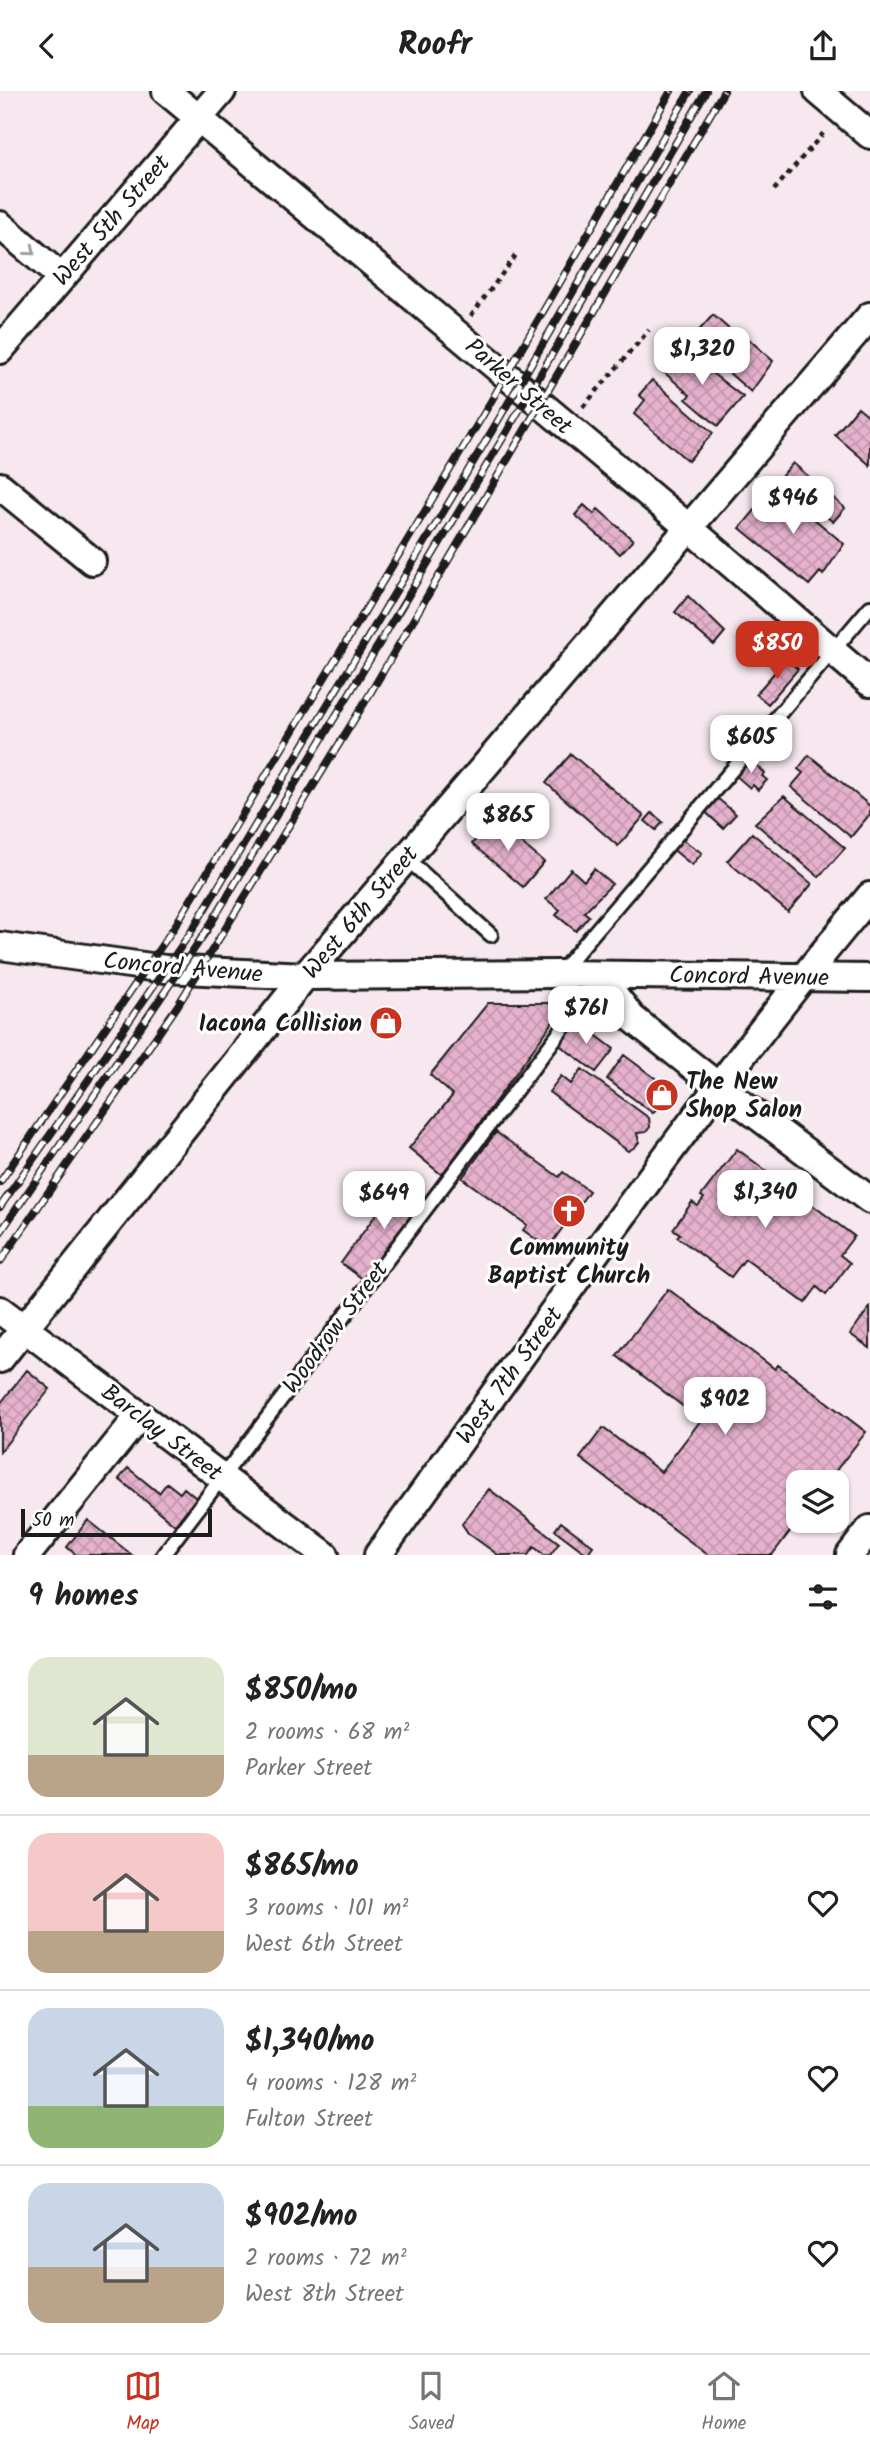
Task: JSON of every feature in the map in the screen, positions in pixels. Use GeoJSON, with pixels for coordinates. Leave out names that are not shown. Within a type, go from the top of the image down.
{"type":"FeatureCollection","features":[{"type":"Feature","properties":{"kind":"street","name":"Parker Street"},"geometry":{"type":"LineString","coordinates":[[166,91],[688,527],[870,683]]}},
{"type":"Feature","properties":{"kind":"street","name":"West 5th Street"},"geometry":{"type":"LineString","coordinates":[[0,350],[222,91]]}},
{"type":"Feature","properties":{"kind":"street"},"geometry":{"type":"LineString","coordinates":[[818,91],[870,135]]}},
{"type":"Feature","properties":{"kind":"street"},"geometry":{"type":"LineString","coordinates":[[0,225],[61,277]]}},
{"type":"Feature","properties":{"kind":"street","name":"West 6th Street"},"geometry":{"type":"LineString","coordinates":[[0,1359],[305,976],[870,316]]}},
{"type":"Feature","properties":{"kind":"street"},"geometry":{"type":"LineString","coordinates":[[0,486],[92,561]]}},
{"type":"Feature","properties":{"kind":"street","name":"West 7th Street"},"geometry":{"type":"LineString","coordinates":[[378,1555],[719,1087],[802,977],[870,896]]}},
{"type":"Feature","properties":{"kind":"street","name":"Concord Avenue"},"geometry":{"type":"LineString","coordinates":[[0,946],[165,969],[305,976],[558,974],[870,978]]}},
{"type":"Feature","properties":{"kind":"street"},"geometry":{"type":"LineString","coordinates":[[599,975],[632,1018],[870,1200]]}},
{"type":"Feature","properties":{"kind":"street","name":"Barclay Street"},"geometry":{"type":"LineString","coordinates":[[0,1310],[325,1555]]}},
{"type":"Feature","properties":{"kind":"street"},"geometry":{"type":"LineString","coordinates":[[27,1555],[140,1415]]}},
{"type":"Feature","properties":{"kind":"street"},"geometry":{"type":"LineString","coordinates":[[850,1555],[870,1529]]}},
{"type":"Feature","properties":{"kind":"lane"},"geometry":{"type":"LineString","coordinates":[[558,974],[870,607]]}},
{"type":"Feature","properties":{"kind":"lane"},"geometry":{"type":"LineString","coordinates":[[406,858],[491,935]]}},
{"type":"Feature","properties":{"kind":"lane","name":"Woodrow Street"},"geometry":{"type":"LineString","coordinates":[[163,1555],[579,1007],[599,975]]}},
{"type":"Feature","properties":{"kind":"path"},"geometry":{"type":"LineString","coordinates":[[774,190],[842,111]]}},
{"type":"Feature","properties":{"kind":"path"},"geometry":{"type":"LineString","coordinates":[[458,334],[516,255]]}},
{"type":"Feature","properties":{"kind":"path"},"geometry":{"type":"LineString","coordinates":[[566,426],[649,330]]}},
{"type":"Feature","properties":{"kind":"building"},"geometry":{"type":"Polygon","coordinates":[[[713,315],[738,337],[742,333],[773,361],[751,392],[713,359],[716,355],[694,336],[713,315]]]}},
{"type":"Feature","properties":{"kind":"building"},"geometry":{"type":"Polygon","coordinates":[[[682,350],[743,397],[718,426],[686,399],[690,395],[658,367],[667,357],[672,361],[682,350]]]}},
{"type":"Feature","properties":{"kind":"building"},"geometry":{"type":"Polygon","coordinates":[[[652,380],[713,433],[688,461],[634,414],[645,400],[639,395],[652,380]]]}},
{"type":"Feature","properties":{"kind":"building"},"geometry":{"type":"Polygon","coordinates":[[[858,407],[870,417],[870,465],[835,435],[858,407]]]}},
{"type":"Feature","properties":{"kind":"building"},"geometry":{"type":"Polygon","coordinates":[[[793,463],[845,508],[833,522],[781,477],[793,463]]]}},
{"type":"Feature","properties":{"kind":"building"},"geometry":{"type":"Polygon","coordinates":[[[775,486],[844,544],[823,575],[820,572],[809,585],[740,528],[775,486]]]}},
{"type":"Feature","properties":{"kind":"building"},"geometry":{"type":"Polygon","coordinates":[[[584,505],[594,514],[598,509],[633,540],[620,554],[575,515],[584,505]]]}},
{"type":"Feature","properties":{"kind":"building"},"geometry":{"type":"Polygon","coordinates":[[[688,596],[725,632],[714,645],[675,612],[688,596]]]}},
{"type":"Feature","properties":{"kind":"building"},"geometry":{"type":"Polygon","coordinates":[[[786,659],[798,669],[768,704],[756,694],[786,659]]]}},
{"type":"Feature","properties":{"kind":"building"},"geometry":{"type":"Polygon","coordinates":[[[571,754],[644,816],[618,846],[546,783],[571,754]]]}},
{"type":"Feature","properties":{"kind":"building"},"geometry":{"type":"Polygon","coordinates":[[[809,755],[870,806],[870,814],[851,837],[791,787],[803,773],[798,769],[809,755]]]}},
{"type":"Feature","properties":{"kind":"building"},"geometry":{"type":"Polygon","coordinates":[[[749,758],[765,773],[762,776],[767,780],[758,790],[753,785],[750,788],[734,774],[749,758]]]}},
{"type":"Feature","properties":{"kind":"building"},"geometry":{"type":"Polygon","coordinates":[[[784,796],[845,848],[819,877],[755,823],[784,796]]]}},
{"type":"Feature","properties":{"kind":"building"},"geometry":{"type":"Polygon","coordinates":[[[716,797],[736,814],[723,828],[701,808],[716,797]]]}},
{"type":"Feature","properties":{"kind":"building"},"geometry":{"type":"Polygon","coordinates":[[[652,813],[663,822],[656,830],[645,821],[652,813]]]}},
{"type":"Feature","properties":{"kind":"building"},"geometry":{"type":"Polygon","coordinates":[[[493,819],[544,862],[523,887],[472,844],[493,819]]]}},
{"type":"Feature","properties":{"kind":"building"},"geometry":{"type":"Polygon","coordinates":[[[752,833],[812,884],[788,912],[727,861],[752,833]]]}},
{"type":"Feature","properties":{"kind":"building"},"geometry":{"type":"Polygon","coordinates":[[[680,838],[702,853],[692,865],[671,848],[680,838]]]}},
{"type":"Feature","properties":{"kind":"building"},"geometry":{"type":"Polygon","coordinates":[[[571,869],[584,881],[594,869],[612,884],[584,912],[589,916],[576,931],[556,915],[560,910],[546,899],[571,869]]]}},
{"type":"Feature","properties":{"kind":"building"},"geometry":{"type":"Polygon","coordinates":[[[488,1003],[553,1003],[561,1011],[442,1175],[409,1148],[453,1095],[430,1075],[488,1003]]]}},
{"type":"Feature","properties":{"kind":"building"},"geometry":{"type":"Polygon","coordinates":[[[576,1020],[614,1049],[596,1072],[558,1044],[576,1020]]]}},
{"type":"Feature","properties":{"kind":"building"},"geometry":{"type":"Polygon","coordinates":[[[624,1055],[671,1090],[653,1113],[607,1079],[624,1055]]]}},
{"type":"Feature","properties":{"kind":"building"},"geometry":{"type":"Polygon","coordinates":[[[582,1069],[649,1118],[650,1127],[646,1132],[637,1133],[639,1142],[635,1147],[628,1151],[549,1092],[561,1076],[571,1084],[582,1069]]]}},
{"type":"Feature","properties":{"kind":"building"},"geometry":{"type":"Polygon","coordinates":[[[496,1132],[559,1177],[563,1172],[589,1191],[548,1248],[523,1230],[527,1225],[462,1178],[496,1132]]]}},
{"type":"Feature","properties":{"kind":"building"},"geometry":{"type":"Polygon","coordinates":[[[737,1149],[854,1236],[840,1255],[850,1263],[826,1295],[817,1287],[805,1303],[745,1259],[731,1277],[677,1237],[680,1234],[673,1229],[692,1202],[698,1206],[704,1198],[701,1196],[737,1149]]]}},
{"type":"Feature","properties":{"kind":"building"},"geometry":{"type":"Polygon","coordinates":[[[401,1180],[428,1200],[367,1282],[341,1263],[401,1180]]]}},
{"type":"Feature","properties":{"kind":"building"},"geometry":{"type":"Polygon","coordinates":[[[668,1289],[775,1369],[778,1365],[866,1432],[836,1470],[786,1470],[786,1533],[789,1533],[772,1555],[708,1555],[580,1458],[603,1428],[661,1472],[701,1420],[617,1356],[668,1289]]]}},
{"type":"Feature","properties":{"kind":"building"},"geometry":{"type":"Polygon","coordinates":[[[870,1307],[870,1348],[850,1334],[870,1307]]]}},
{"type":"Feature","properties":{"kind":"building"},"geometry":{"type":"Polygon","coordinates":[[[27,1370],[50,1389],[0,1452],[0,1404],[27,1370]]]}},
{"type":"Feature","properties":{"kind":"building"},"geometry":{"type":"Polygon","coordinates":[[[128,1468],[159,1493],[167,1483],[180,1493],[184,1488],[196,1498],[175,1525],[119,1479],[128,1468]]]}},
{"type":"Feature","properties":{"kind":"building"},"geometry":{"type":"Polygon","coordinates":[[[489,1489],[559,1543],[550,1555],[544,1555],[534,1547],[528,1555],[498,1555],[468,1533],[462,1524],[489,1489]]]}},
{"type":"Feature","properties":{"kind":"building"},"geometry":{"type":"Polygon","coordinates":[[[88,1520],[132,1555],[76,1555],[67,1547],[88,1520]]]}},
{"type":"Feature","properties":{"kind":"building"},"geometry":{"type":"Polygon","coordinates":[[[561,1522],[593,1546],[587,1554],[555,1530],[561,1522]]]}},
{"type":"Feature","properties":{"kind":"railway"},"geometry":{"type":"LineString","coordinates":[[0,1182],[175,926],[483,415],[671,91]]}},
{"type":"Feature","properties":{"kind":"railway"},"geometry":{"type":"LineString","coordinates":[[0,1207],[191,932],[496,424],[690,91]]}},
{"type":"Feature","properties":{"kind":"railway"},"geometry":{"type":"LineString","coordinates":[[0,1233],[207,930],[506,433],[706,91]]}},
{"type":"Feature","properties":{"kind":"railway"},"geometry":{"type":"LineString","coordinates":[[0,1262],[178,1005],[222,934],[365,702],[724,91]]}},
{"type":"Feature","properties":{"kind":"place","name":"Iacona Collision"},"geometry":{"type":"Point","coordinates":[386,1023]}},
{"type":"Feature","properties":{"kind":"place","name":"The New Shop Salon"},"geometry":{"type":"Point","coordinates":[662,1095]}},
{"type":"Feature","properties":{"kind":"place","name":"Community Baptist Church"},"geometry":{"type":"Point","coordinates":[569,1211]}}]}
